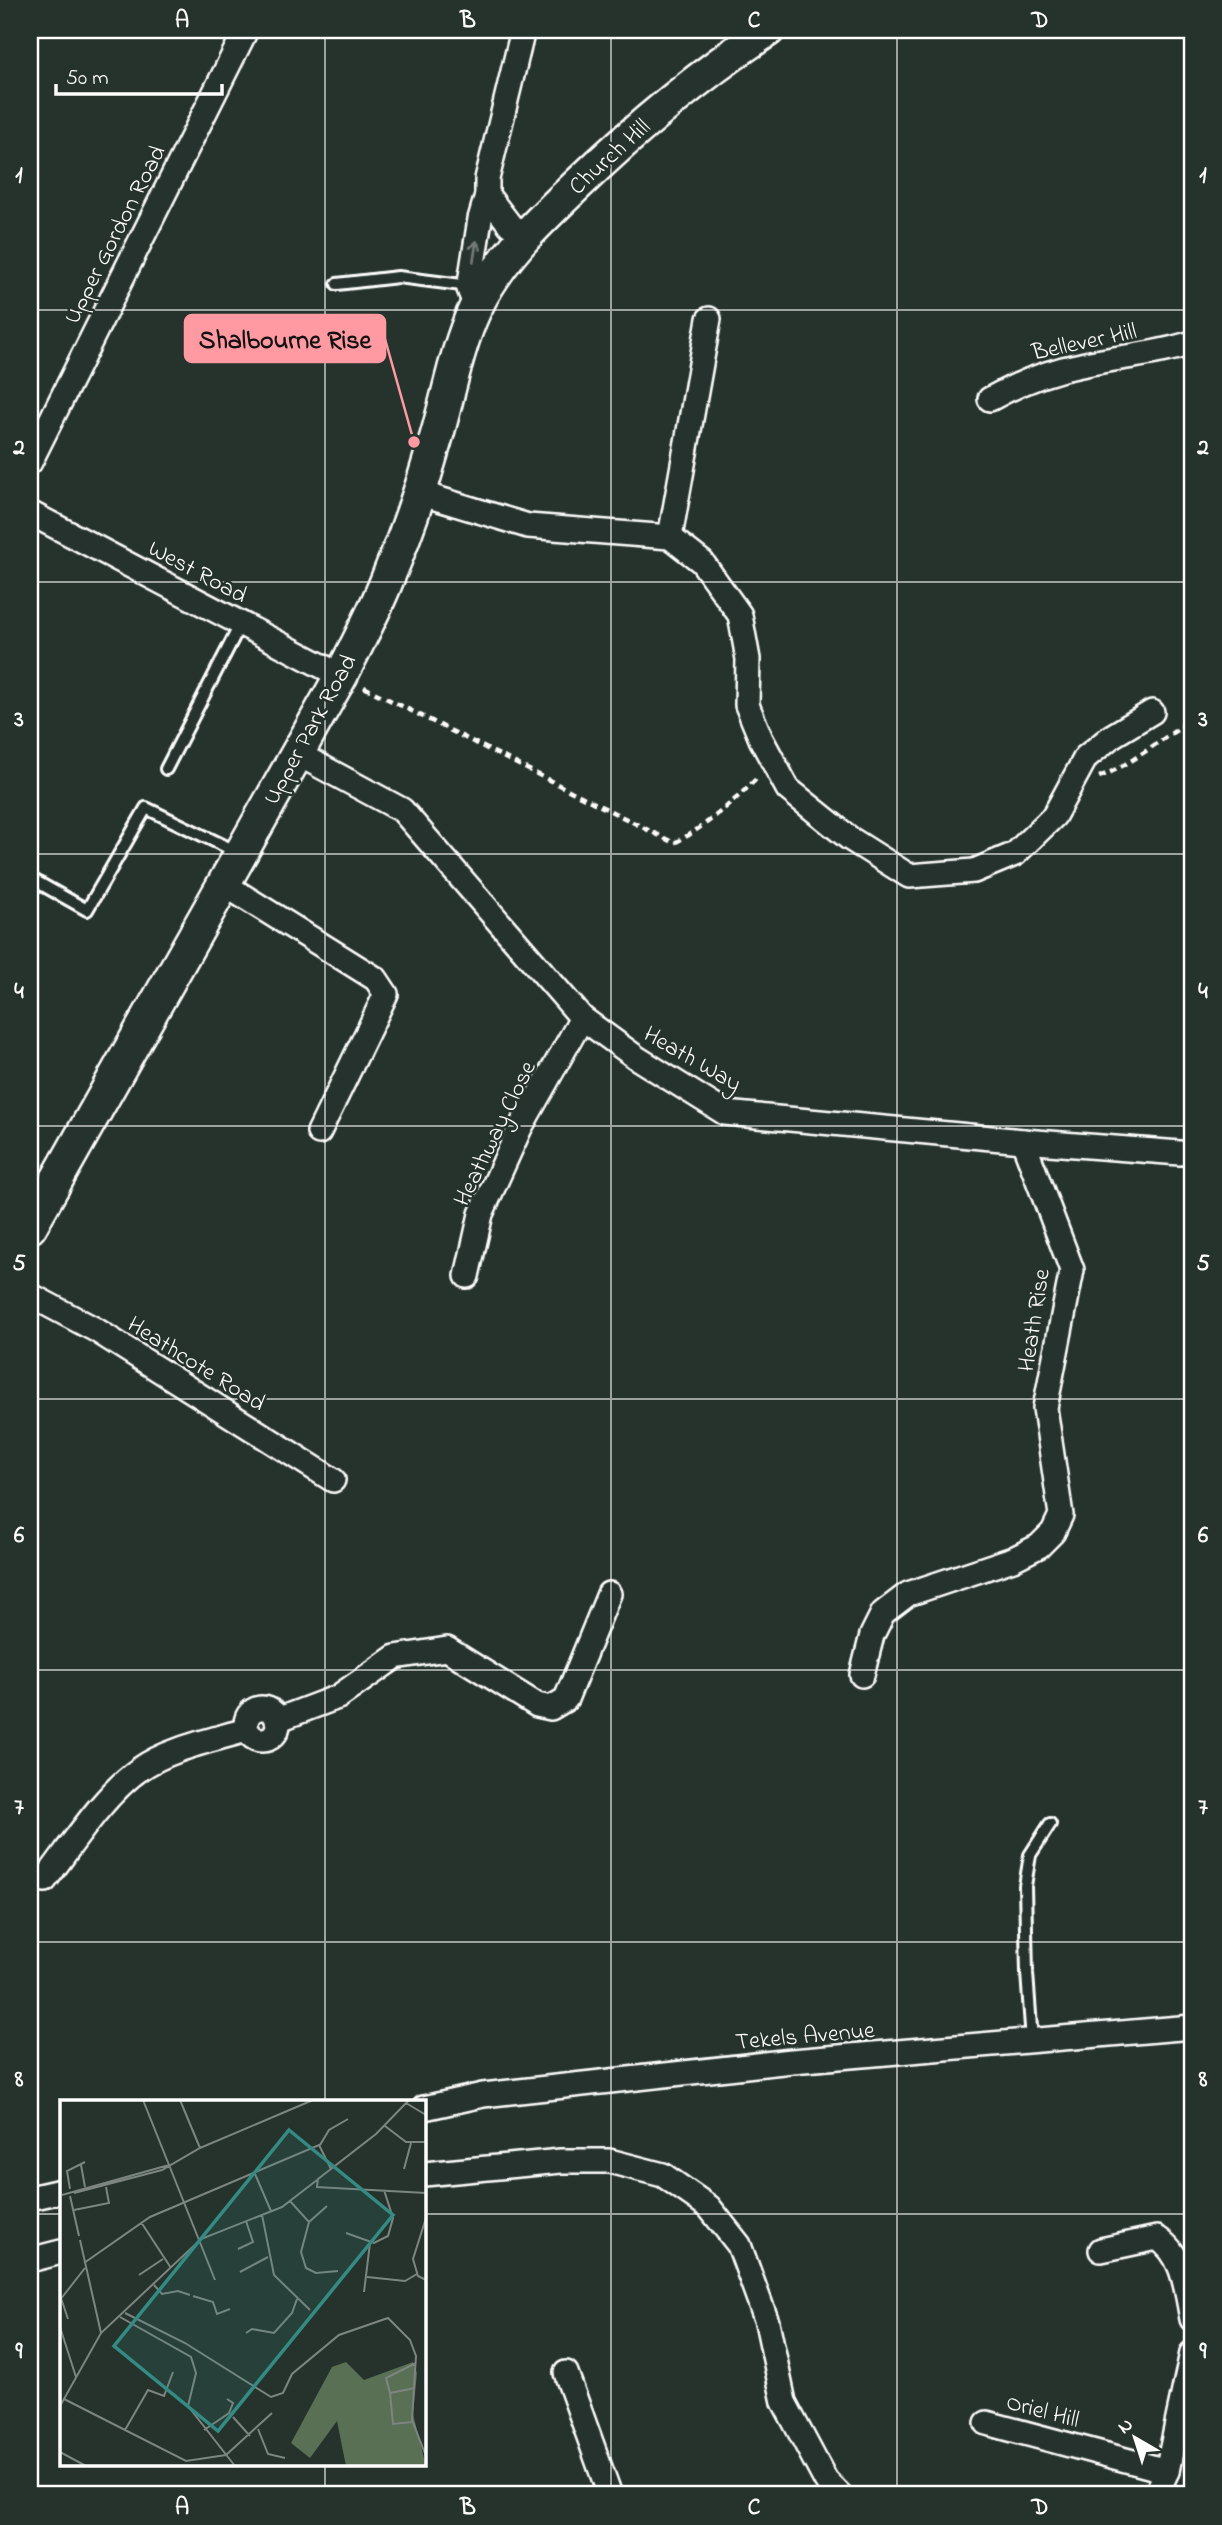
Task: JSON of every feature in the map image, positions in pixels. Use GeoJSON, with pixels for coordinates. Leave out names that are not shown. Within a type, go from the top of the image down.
{"type":"FeatureCollection","features":[{"type":"Feature","properties":{"kind":"street","name":"Upper Gordon Road"},"geometry":{"type":"LineString","coordinates":[[30,462],[246,30]]}},
{"type":"Feature","properties":{"kind":"street","name":"Upper Park Road"},"geometry":{"type":"LineString","coordinates":[[30,1227],[341,676],[387,581],[419,493],[448,398],[473,297],[480,219],[487,195],[487,179],[521,30]]}},
{"type":"Feature","properties":{"kind":"street","name":"Church Hill"},"geometry":{"type":"LineString","coordinates":[[473,297],[497,272],[525,234],[642,126],[700,78],[768,30]]}},
{"type":"Feature","properties":{"kind":"street"},"geometry":{"type":"LineString","coordinates":[[487,195],[510,225],[525,234]]}},
{"type":"Feature","properties":{"kind":"street"},"geometry":{"type":"LineString","coordinates":[[670,537],[709,319]]}},
{"type":"Feature","properties":{"kind":"street","name":"Bellever Hill"},"geometry":{"type":"LineString","coordinates":[[990,399],[1018,383],[1049,372],[1169,351],[1192,343]]}},
{"type":"Feature","properties":{"kind":"street"},"geometry":{"type":"LineString","coordinates":[[419,493],[528,526],[670,537],[702,562],[740,615],[748,659],[747,705],[775,768],[788,789],[849,838],[909,876],[974,871],[1015,854],[1054,816],[1086,757],[1112,736],[1152,712]]}},
{"type":"Feature","properties":{"kind":"street","name":"West Road"},"geometry":{"type":"LineString","coordinates":[[30,513],[341,676]]}},
{"type":"Feature","properties":{"kind":"street","name":"Heath Way"},"geometry":{"type":"LineString","coordinates":[[296,752],[402,810],[582,1018],[637,1058],[725,1113],[1180,1153]]}},
{"type":"Feature","properties":{"kind":"street"},"geometry":{"type":"LineString","coordinates":[[222,883],[376,979],[386,994],[319,1132]]}},
{"type":"Feature","properties":{"kind":"street","name":"Heathway Close"},"geometry":{"type":"LineString","coordinates":[[467,1276],[481,1214],[520,1128],[582,1018]]}},
{"type":"Feature","properties":{"kind":"street","name":"Heath Rise"},"geometry":{"type":"LineString","coordinates":[[862,1675],[872,1635],[883,1613],[908,1594],[1013,1559],[1039,1546],[1053,1532],[1061,1515],[1045,1408],[1072,1270],[1023,1141]]}},
{"type":"Feature","properties":{"kind":"street","name":"Heathcote Road"},"geometry":{"type":"LineString","coordinates":[[30,1295],[96,1330],[333,1480]]}},
{"type":"Feature","properties":{"kind":"street"},"geometry":{"type":"LineString","coordinates":[[30,1877],[45,1880],[114,1792],[140,1768],[178,1751],[246,1730],[253,1739],[264,1741],[277,1731],[277,1720],[338,1697],[395,1657],[447,1648],[537,1705],[551,1708],[566,1699],[609,1594]]}},
{"type":"Feature","properties":{"kind":"street","name":"Tekels Avenue"},"geometry":{"type":"LineString","coordinates":[[425,2108],[483,2095],[792,2061],[1192,2027]]}},
{"type":"Feature","properties":{"kind":"street"},"geometry":{"type":"LineString","coordinates":[[425,2174],[561,2161],[609,2161],[663,2175],[709,2207],[739,2245],[767,2322],[784,2402],[827,2481],[840,2495]]}},
{"type":"Feature","properties":{"kind":"street"},"geometry":{"type":"LineString","coordinates":[[30,2198],[60,2190]]}},
{"type":"Feature","properties":{"kind":"street"},"geometry":{"type":"LineString","coordinates":[[1101,2250],[1157,2238],[1167,2244],[1181,2266],[1192,2319]]}},
{"type":"Feature","properties":{"kind":"street"},"geometry":{"type":"LineString","coordinates":[[30,2260],[60,2252]]}},
{"type":"Feature","properties":{"kind":"street"},"geometry":{"type":"LineString","coordinates":[[1156,2495],[1167,2471],[1192,2353]]}},
{"type":"Feature","properties":{"kind":"street"},"geometry":{"type":"LineString","coordinates":[[566,2373],[610,2495]]}},
{"type":"Feature","properties":{"kind":"street","name":"Oriel Hill"},"geometry":{"type":"LineString","coordinates":[[987,2423],[1167,2471]]}},
{"type":"Feature","properties":{"kind":"lane"},"geometry":{"type":"LineString","coordinates":[[337,284],[398,277],[473,297]]}},
{"type":"Feature","properties":{"kind":"lane"},"geometry":{"type":"LineString","coordinates":[[166,769],[241,623]]}},
{"type":"Feature","properties":{"kind":"lane"},"geometry":{"type":"LineString","coordinates":[[30,878],[87,909],[146,808],[239,853]]}},
{"type":"Feature","properties":{"kind":"lane"},"geometry":{"type":"LineString","coordinates":[[1032,2041],[1025,1886],[1030,1855],[1051,1824]]}},
{"type":"Feature","properties":{"kind":"path"},"geometry":{"type":"LineString","coordinates":[[341,676],[674,843],[691,835],[750,788],[758,777],[775,768]]}},
{"type":"Feature","properties":{"kind":"path"},"geometry":{"type":"LineString","coordinates":[[1071,783],[1115,771],[1192,721]]}},
{"type":"Feature","properties":{"kind":"place","name":"Shalbourne Rise"},"geometry":{"type":"Point","coordinates":[414,442]}}]}
